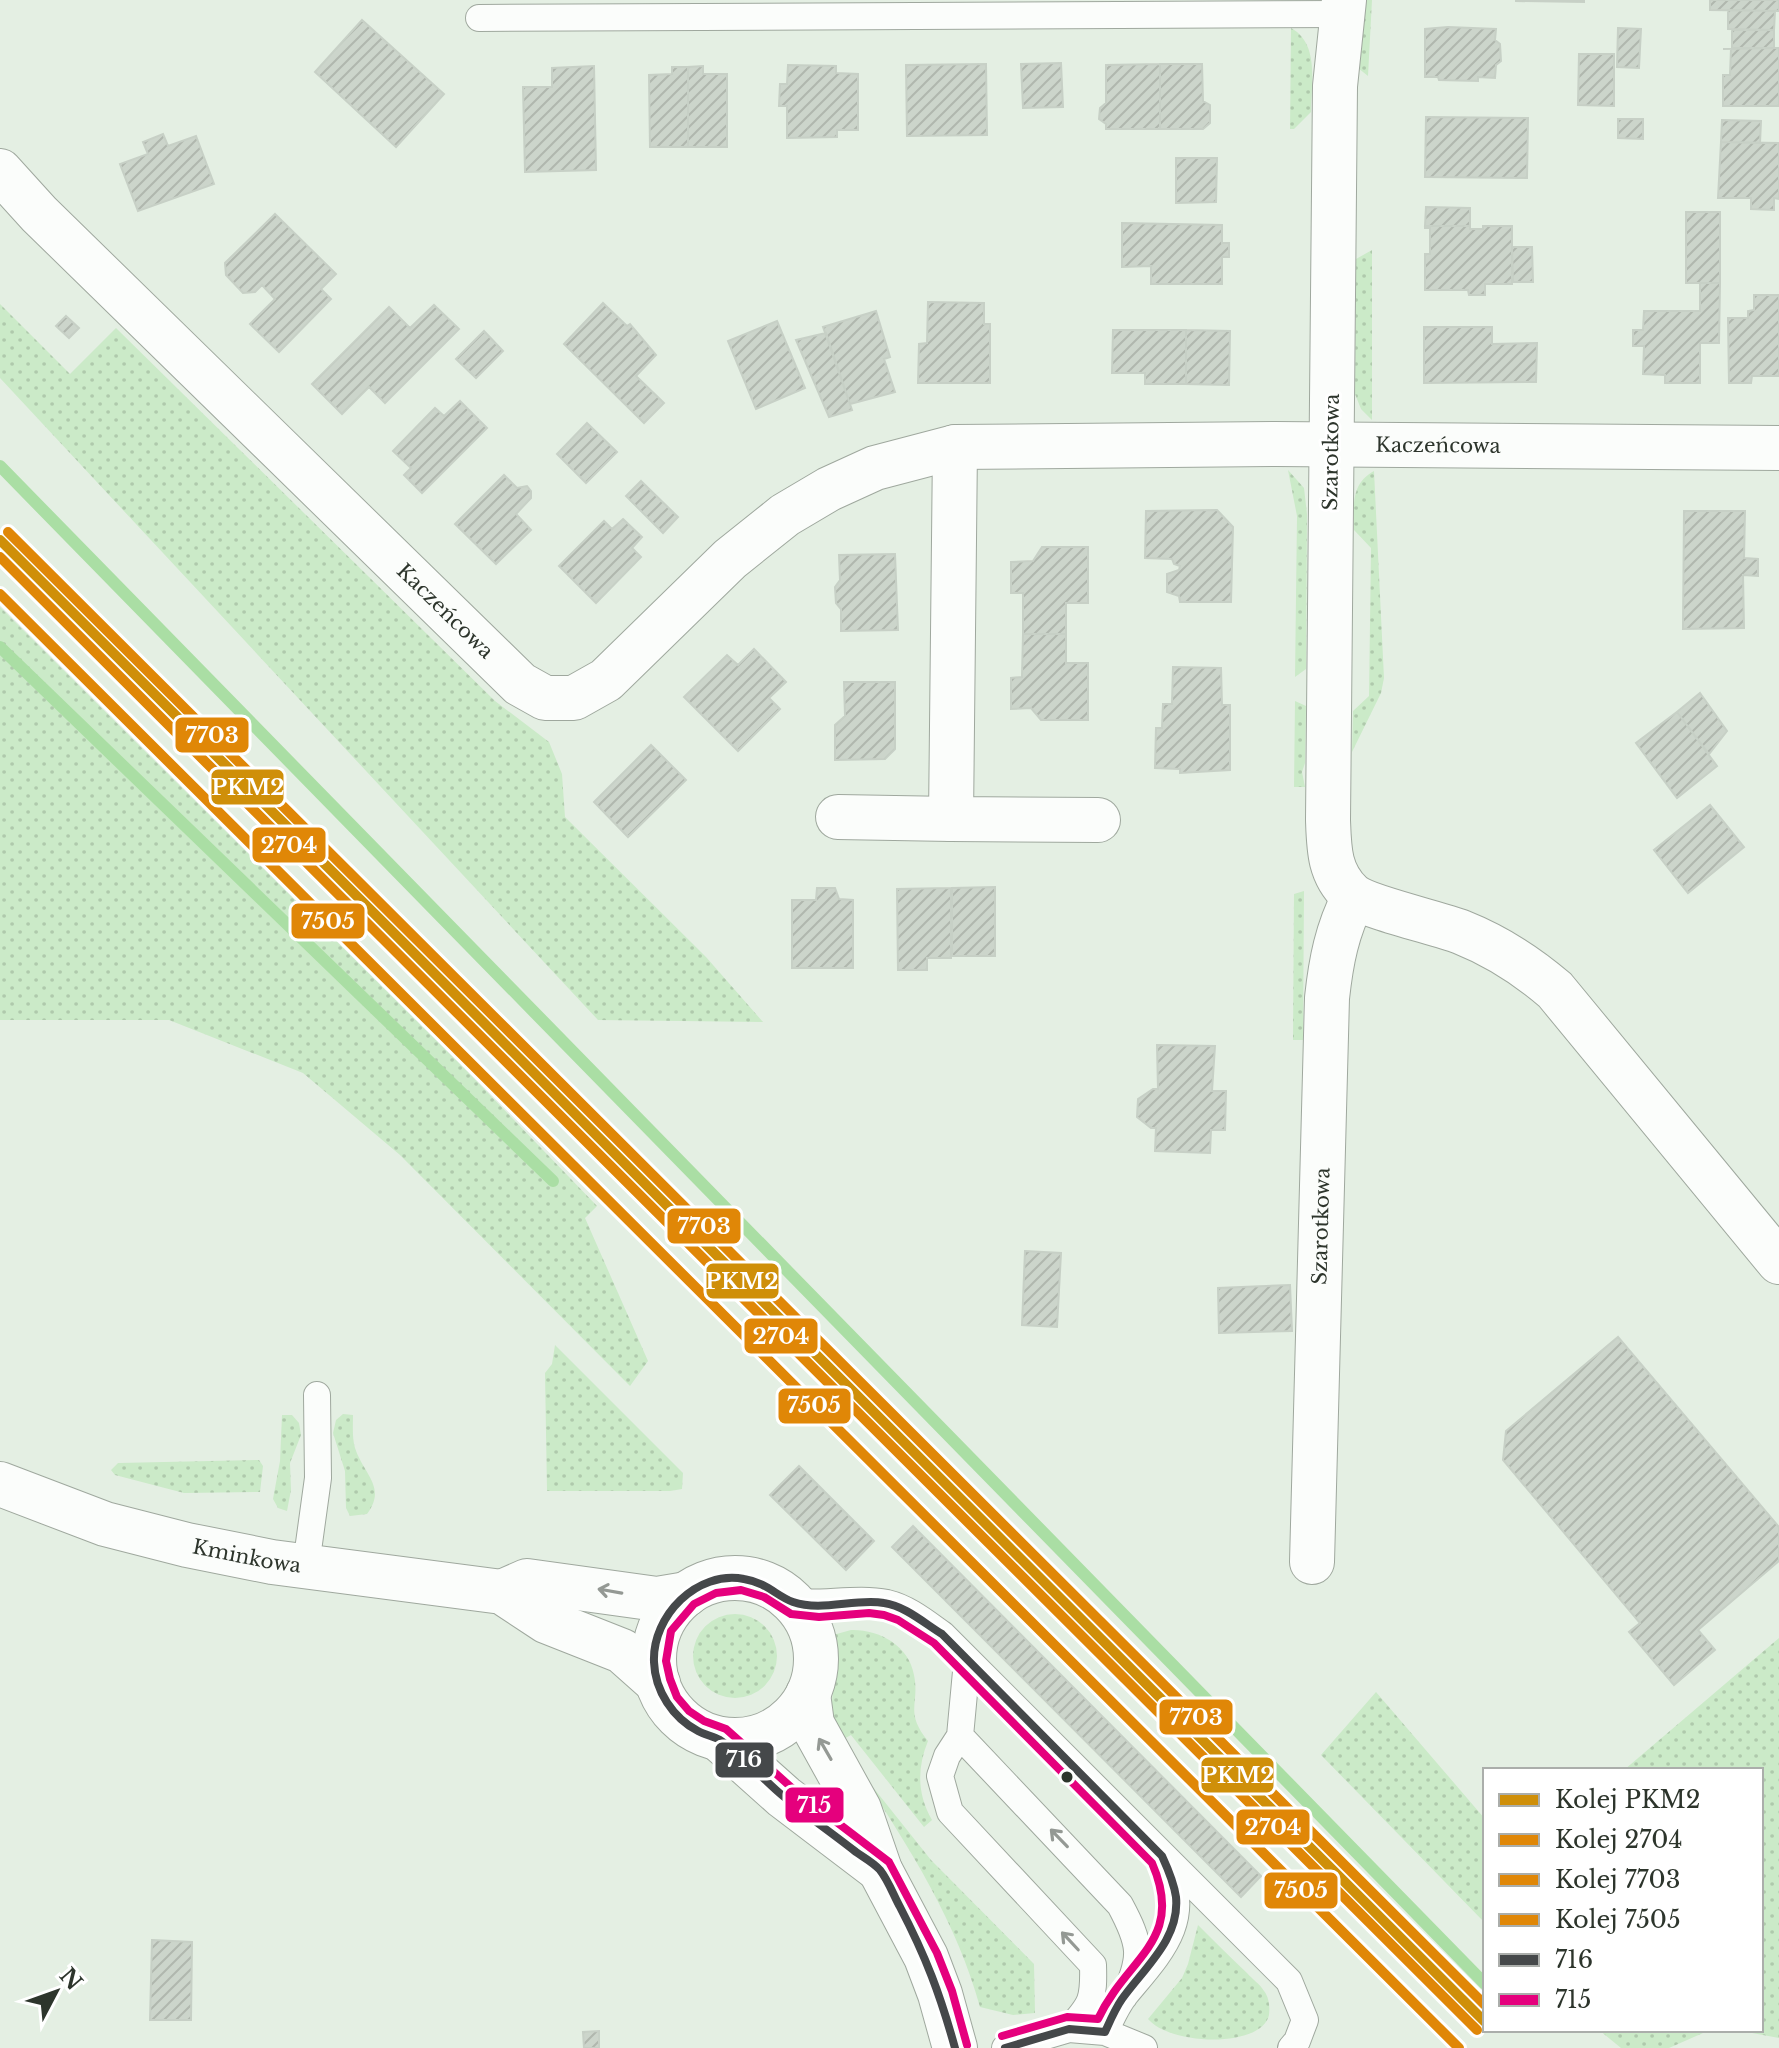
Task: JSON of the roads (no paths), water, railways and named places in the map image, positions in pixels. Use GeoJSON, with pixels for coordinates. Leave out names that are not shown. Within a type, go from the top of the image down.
{"type":"FeatureCollection","features":[{"type":"Feature","properties":{"kind":"street","name":"Szarotkowa"},"geometry":{"type":"LineString","coordinates":[[1312,1562],[1327,998],[1337,936],[1354,897],[1332,867],[1329,850],[1335,86],[1344,7]]}},
{"type":"Feature","properties":{"kind":"street","name":"Kaczeńcowa"},"geometry":{"type":"LineString","coordinates":[[0,171],[39,214],[520,684],[545,698],[574,698],[606,680],[730,559],[785,515],[829,489],[875,468],[955,447],[1331,445],[1779,448]]}},
{"type":"Feature","properties":{"kind":"street"},"geometry":{"type":"LineString","coordinates":[[951,819],[955,447]]}},
{"type":"Feature","properties":{"kind":"street"},"geometry":{"type":"LineString","coordinates":[[838,817],[1098,820]]}},
{"type":"Feature","properties":{"kind":"street"},"geometry":{"type":"LineString","coordinates":[[1354,897],[1460,932],[1526,965],[1555,990],[1779,1262]]}},
{"type":"Feature","properties":{"kind":"street","name":"Kminkowa"},"geometry":{"type":"LineString","coordinates":[[0,1484],[105,1524],[187,1545],[502,1592]]}},
{"type":"Feature","properties":{"kind":"street"},"geometry":{"type":"LineString","coordinates":[[502,1592],[527,1581],[657,1599],[687,1594],[713,1581],[742,1578],[769,1586],[793,1602],[805,1618],[813,1636],[816,1656],[815,1675],[808,1694],[798,1711],[782,1725],[762,1736],[741,1740],[719,1739],[699,1732],[681,1720],[667,1703],[658,1683],[654,1661],[660,1627],[687,1594]]}},
{"type":"Feature","properties":{"kind":"street"},"geometry":{"type":"LineString","coordinates":[[502,1592],[546,1621],[622,1651],[658,1683]]}},
{"type":"Feature","properties":{"kind":"street"},"geometry":{"type":"LineString","coordinates":[[808,1694],[812,1724],[859,1809],[880,1870],[926,1957],[955,2048]]}},
{"type":"Feature","properties":{"kind":"street"},"geometry":{"type":"LineString","coordinates":[[719,1739],[784,1797],[880,1870]]}},
{"type":"Feature","properties":{"kind":"lane"},"geometry":{"type":"LineString","coordinates":[[479,18],[1344,7]]}},
{"type":"Feature","properties":{"kind":"lane"},"geometry":{"type":"LineString","coordinates":[[306,1565],[318,1478],[317,1395]]}},
{"type":"Feature","properties":{"kind":"lane"},"geometry":{"type":"LineString","coordinates":[[793,1602],[819,1605],[869,1601],[895,1606],[920,1618],[942,1634],[1289,1981],[1305,2020],[1291,2048]]}},
{"type":"Feature","properties":{"kind":"lane"},"geometry":{"type":"LineString","coordinates":[[967,1661],[960,1736],[947,1756],[940,1776],[950,1812],[1093,1965],[1094,1991],[1090,2006],[1069,2029]]}},
{"type":"Feature","properties":{"kind":"lane"},"geometry":{"type":"LineString","coordinates":[[960,1736],[1120,1905],[1134,1930],[1139,1952],[1136,1971],[1105,2032]]}},
{"type":"Feature","properties":{"kind":"lane"},"geometry":{"type":"LineString","coordinates":[[1124,1997],[1150,1967],[1173,1925],[1177,1895],[1162,1856]]}},
{"type":"Feature","properties":{"kind":"lane"},"geometry":{"type":"LineString","coordinates":[[1005,2048],[1069,2029],[1105,2032],[1144,2048]]}},
{"type":"Feature","properties":{"kind":"waterway"},"geometry":{"type":"LineString","coordinates":[[0,466],[1483,1982]]}},
{"type":"Feature","properties":{"kind":"waterway"},"geometry":{"type":"LineString","coordinates":[[0,647],[553,1181]]}},
{"type":"Feature","properties":{"kind":"rail line","name":"7703"},"geometry":{"type":"LineString","coordinates":[[8,532],[1483,2003]]}},
{"type":"Feature","properties":{"kind":"rail line","name":"PKM2"},"geometry":{"type":"LineString","coordinates":[[0,540],[1483,2020]]}},
{"type":"Feature","properties":{"kind":"rail line","name":"2704"},"geometry":{"type":"LineString","coordinates":[[0,557],[1477,2030]]}},
{"type":"Feature","properties":{"kind":"rail line","name":"7505"},"geometry":{"type":"LineString","coordinates":[[0,594],[1459,2048]]}}]}
